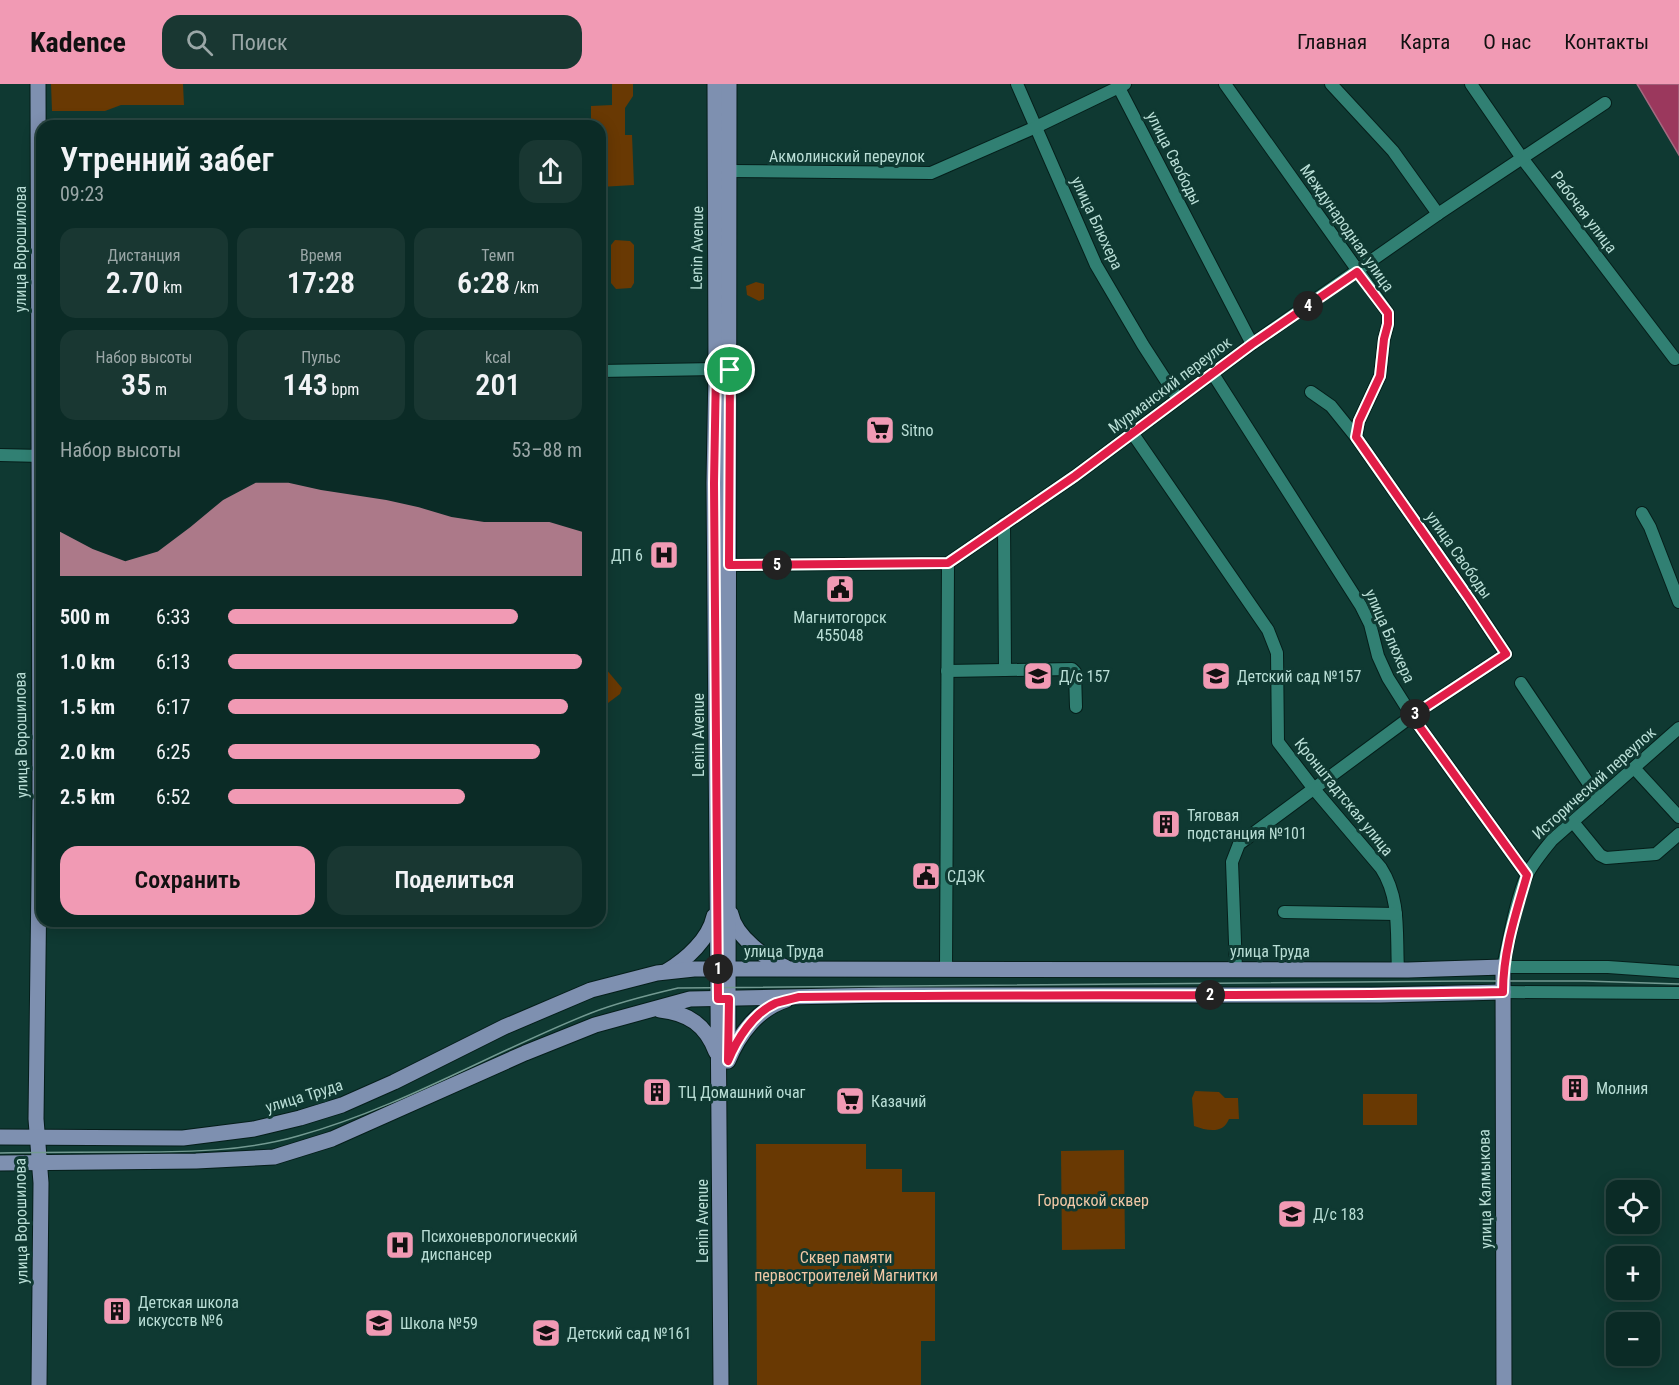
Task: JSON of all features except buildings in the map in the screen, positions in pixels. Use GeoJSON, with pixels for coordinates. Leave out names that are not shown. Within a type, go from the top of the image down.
{"type":"FeatureCollection","features":[{"type":"Feature","properties":{"kind":"main road","name":"улица Ворошилова"},"geometry":{"type":"LineString","coordinates":[[38,84],[38,120]]}},
{"type":"Feature","properties":{"kind":"main road","name":"Lenin Avenue"},"geometry":{"type":"LineString","coordinates":[[715,84],[723,370]]}},
{"type":"Feature","properties":{"kind":"main road","name":"Lenin Avenue"},"geometry":{"type":"LineString","coordinates":[[721,1385],[724,999],[723,370],[730,171],[729,84]]}},
{"type":"Feature","properties":{"kind":"main road"},"geometry":{"type":"LineString","coordinates":[[723,903],[738,929],[750,942],[773,962],[791,969]]}},
{"type":"Feature","properties":{"kind":"main road"},"geometry":{"type":"LineString","coordinates":[[665,972],[678,965],[697,946],[712,925],[723,903]]}},
{"type":"Feature","properties":{"kind":"main road","name":"улица Ворошилова"},"geometry":{"type":"LineString","coordinates":[[38,927],[36,1119],[41,1195],[39,1385]]}},
{"type":"Feature","properties":{"kind":"main road","name":"улица Труда"},"geometry":{"type":"LineString","coordinates":[[0,1137],[183,1138],[254,1129],[300,1118],[353,1100],[504,1027],[591,990],[665,972],[724,969],[1398,970],[1503,967]]}},
{"type":"Feature","properties":{"kind":"main road"},"geometry":{"type":"LineString","coordinates":[[0,1163],[196,1161],[274,1157],[332,1139],[525,1053],[595,1025],[690,999],[1029,994],[1380,995],[1503,992],[1503,967]]}},
{"type":"Feature","properties":{"kind":"main road","name":"улица Калмыкова"},"geometry":{"type":"LineString","coordinates":[[1503,992],[1504,1385]]}},
{"type":"Feature","properties":{"kind":"main road"},"geometry":{"type":"LineString","coordinates":[[651,1009],[678,1012],[692,1019],[712,1041],[723,1060],[759,1016],[774,1004],[799,997]]}},
{"type":"Feature","properties":{"kind":"main road","name":"Lenin Avenue"},"geometry":{"type":"LineString","coordinates":[[723,1060],[729,1385]]}},
{"type":"Feature","properties":{"kind":"street","name":"улица Блюхера"},"geometry":{"type":"LineString","coordinates":[[1017,84],[1096,265],[1178,399]]}},
{"type":"Feature","properties":{"kind":"street","name":"Международная улица"},"geometry":{"type":"LineString","coordinates":[[1225,84],[1388,313],[1380,376],[1359,421],[1356,437]]}},
{"type":"Feature","properties":{"kind":"street"},"geometry":{"type":"LineString","coordinates":[[1331,84],[1393,152],[1438,214]]}},
{"type":"Feature","properties":{"kind":"street","name":"Рабочая улица"},"geometry":{"type":"LineString","coordinates":[[1471,84],[1522,158],[1674,358]]}},
{"type":"Feature","properties":{"kind":"street","name":"Акмолинский переулок"},"geometry":{"type":"LineString","coordinates":[[730,171],[931,173],[1036,127],[1120,85]]}},
{"type":"Feature","properties":{"kind":"street","name":"улица Свободы"},"geometry":{"type":"LineString","coordinates":[[1120,85],[1252,344]]}},
{"type":"Feature","properties":{"kind":"street","name":"Мурманский переулок"},"geometry":{"type":"LineString","coordinates":[[948,563],[1133,434],[1252,344],[1438,214],[1605,103]]}},
{"type":"Feature","properties":{"kind":"street"},"geometry":{"type":"LineString","coordinates":[[606,371],[723,370]]}},
{"type":"Feature","properties":{"kind":"street","name":"улица Блюхера"},"geometry":{"type":"LineString","coordinates":[[1213,374],[1361,606],[1370,624],[1378,656],[1388,678],[1412,716],[1527,875]]}},
{"type":"Feature","properties":{"kind":"street","name":"улица Свободы"},"geometry":{"type":"LineString","coordinates":[[1311,392],[1331,406],[1356,437],[1506,654],[1412,716]]}},
{"type":"Feature","properties":{"kind":"street","name":"Кронштадтская улица"},"geometry":{"type":"LineString","coordinates":[[1133,434],[1271,636],[1277,653],[1278,742],[1390,882],[1395,900],[1398,970]]}},
{"type":"Feature","properties":{"kind":"street"},"geometry":{"type":"LineString","coordinates":[[0,455],[36,456]]}},
{"type":"Feature","properties":{"kind":"street"},"geometry":{"type":"LineString","coordinates":[[1642,513],[1650,527],[1679,602]]}},
{"type":"Feature","properties":{"kind":"street"},"geometry":{"type":"LineString","coordinates":[[1004,524],[1005,670]]}},
{"type":"Feature","properties":{"kind":"street"},"geometry":{"type":"LineString","coordinates":[[722,565],[948,563],[946,969]]}},
{"type":"Feature","properties":{"kind":"street"},"geometry":{"type":"LineString","coordinates":[[947,671],[1073,670],[1076,707]]}},
{"type":"Feature","properties":{"kind":"street"},"geometry":{"type":"LineString","coordinates":[[1521,683],[1599,799]]}},
{"type":"Feature","properties":{"kind":"street"},"geometry":{"type":"LineString","coordinates":[[1236,969],[1232,862],[1234,852],[1244,839],[1412,716]]}},
{"type":"Feature","properties":{"kind":"street","name":"Исторический переулок"},"geometry":{"type":"LineString","coordinates":[[1503,967],[1527,875],[1552,840],[1679,728]]}},
{"type":"Feature","properties":{"kind":"street"},"geometry":{"type":"LineString","coordinates":[[1635,769],[1679,817]]}},
{"type":"Feature","properties":{"kind":"street"},"geometry":{"type":"LineString","coordinates":[[1573,822],[1600,855],[1606,858],[1656,854],[1679,834]]}},
{"type":"Feature","properties":{"kind":"street"},"geometry":{"type":"LineString","coordinates":[[1284,912],[1396,914]]}},
{"type":"Feature","properties":{"kind":"street"},"geometry":{"type":"LineString","coordinates":[[1503,967],[1608,967],[1679,972]]}},
{"type":"Feature","properties":{"kind":"street"},"geometry":{"type":"LineString","coordinates":[[1503,992],[1679,993]]}},
{"type":"Feature","properties":{"kind":"green space"},"geometry":{"type":"Polygon","coordinates":[[[51,84],[183,84],[184,105],[121,105],[105,111],[52,111],[51,84]]]}},
{"type":"Feature","properties":{"kind":"green space"},"geometry":{"type":"Polygon","coordinates":[[[612,84],[633,84],[633,96],[625,108],[625,135],[632,135],[634,185],[606,187],[606,120],[591,120],[591,106],[612,105],[612,84]]]}},
{"type":"Feature","properties":{"kind":"green space"},"geometry":{"type":"Polygon","coordinates":[[[615,240],[630,241],[634,245],[634,283],[631,288],[616,289],[611,283],[611,245],[615,240]]]}},
{"type":"Feature","properties":{"kind":"green space"},"geometry":{"type":"Polygon","coordinates":[[[756,282],[764,284],[764,299],[759,301],[747,295],[746,286],[756,282]]]}},
{"type":"Feature","properties":{"kind":"green space"},"geometry":{"type":"Polygon","coordinates":[[[606,669],[622,688],[620,694],[608,703],[606,702],[606,669]]]}},
{"type":"Feature","properties":{"kind":"green space"},"geometry":{"type":"Polygon","coordinates":[[[1195,1091],[1219,1092],[1225,1098],[1238,1098],[1239,1119],[1229,1119],[1223,1127],[1214,1130],[1194,1126],[1192,1098],[1195,1091]]]}},
{"type":"Feature","properties":{"kind":"green space"},"geometry":{"type":"Polygon","coordinates":[[[1363,1094],[1417,1094],[1417,1125],[1363,1125],[1363,1094]]]}},
{"type":"Feature","properties":{"kind":"green space","name":"Сквер памяти первостроителей Магнитки"},"geometry":{"type":"Polygon","coordinates":[[[756,1144],[866,1144],[866,1169],[902,1169],[902,1192],[935,1192],[935,1341],[921,1341],[921,1385],[757,1385],[756,1144]]]}},
{"type":"Feature","properties":{"kind":"green space","name":"Городской сквер"},"geometry":{"type":"Polygon","coordinates":[[[1124,1150],[1125,1249],[1062,1250],[1061,1151],[1124,1150]]]}},
{"type":"Feature","properties":{"kind":"shaded area"},"geometry":{"type":"Polygon","coordinates":[[[1637,84],[1679,84],[1679,155],[1637,84]]]}},
{"type":"Feature","properties":{"kind":"tram line"},"geometry":{"type":"LineString","coordinates":[[0,1153],[197,1151],[238,1148],[278,1141],[336,1124],[373,1110],[591,1013],[678,988],[1465,981],[1679,984]]}},
{"type":"Feature","properties":{"kind":"place","name":"Sitno"},"geometry":{"type":"Point","coordinates":[880,430]}},
{"type":"Feature","properties":{"kind":"place","name":"ДП 6"},"geometry":{"type":"Point","coordinates":[664,555]}},
{"type":"Feature","properties":{"kind":"place","name":"Магнитогорск 455048"},"geometry":{"type":"Point","coordinates":[840,589]}},
{"type":"Feature","properties":{"kind":"place","name":"Д/с 157"},"geometry":{"type":"Point","coordinates":[1038,676]}},
{"type":"Feature","properties":{"kind":"place","name":"Детский сад №157"},"geometry":{"type":"Point","coordinates":[1216,676]}},
{"type":"Feature","properties":{"kind":"place","name":"Тяговая подстанция №101"},"geometry":{"type":"Point","coordinates":[1166,824]}},
{"type":"Feature","properties":{"kind":"place","name":"СДЭК"},"geometry":{"type":"Point","coordinates":[926,876]}},
{"type":"Feature","properties":{"kind":"place","name":"Молния"},"geometry":{"type":"Point","coordinates":[1575,1088]}},
{"type":"Feature","properties":{"kind":"place","name":"ТЦ Домашний очаг"},"geometry":{"type":"Point","coordinates":[657,1092]}},
{"type":"Feature","properties":{"kind":"place","name":"Казачий"},"geometry":{"type":"Point","coordinates":[850,1101]}},
{"type":"Feature","properties":{"kind":"place","name":"Д/с 183"},"geometry":{"type":"Point","coordinates":[1292,1214]}},
{"type":"Feature","properties":{"kind":"place","name":"Психоневрологический диспансер"},"geometry":{"type":"Point","coordinates":[400,1245]}},
{"type":"Feature","properties":{"kind":"place","name":"Детская школа искусств №6"},"geometry":{"type":"Point","coordinates":[117,1311]}},
{"type":"Feature","properties":{"kind":"place","name":"Школа №59"},"geometry":{"type":"Point","coordinates":[379,1323]}},
{"type":"Feature","properties":{"kind":"place","name":"Детский сад №161"},"geometry":{"type":"Point","coordinates":[546,1333]}},
{"type":"Feature","properties":{"kind":"route"},"geometry":{"type":"LineString","coordinates":[[1357,272],[1388,313],[1388,324],[1380,376],[1359,421],[1356,437],[1506,654],[1412,716],[1527,875],[1503,967],[1503,992],[1380,995],[1053,994],[799,997],[774,1004],[759,1016],[745,1029],[735,1043],[728,1061],[729,999],[718,999],[714,483],[716,369],[730,370],[729,565],[948,563],[1075,476],[1252,344],[1357,272]]}}]}
